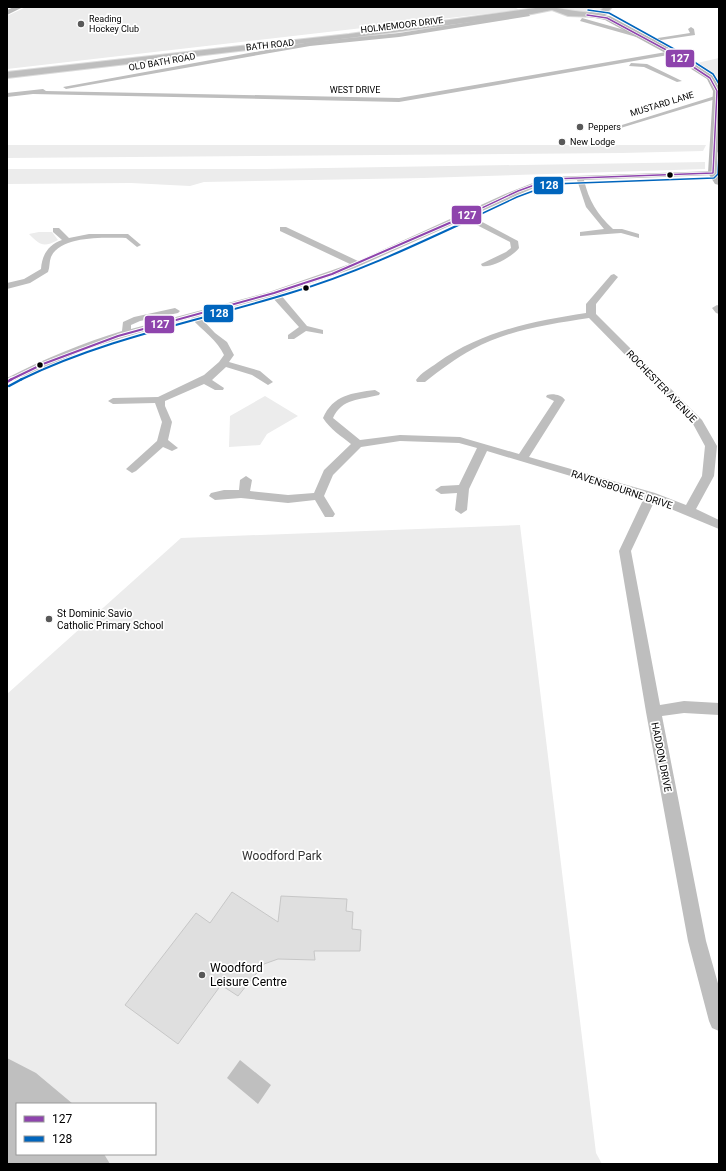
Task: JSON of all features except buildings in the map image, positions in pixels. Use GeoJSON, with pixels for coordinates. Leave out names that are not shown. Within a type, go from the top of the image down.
{"type":"FeatureCollection","features":[{"type":"Feature","properties":{"kind":"main road"},"geometry":{"type":"LineString","coordinates":[[553,7],[562,12]]}},
{"type":"Feature","properties":{"kind":"main road","name":"BATH ROAD"},"geometry":{"type":"LineString","coordinates":[[530,14],[553,7]]}},
{"type":"Feature","properties":{"kind":"main road","name":"BATH ROAD"},"geometry":{"type":"LineString","coordinates":[[7,75],[318,42],[530,14],[562,12],[585,18],[607,10]]}},
{"type":"Feature","properties":{"kind":"street"},"geometry":{"type":"LineString","coordinates":[[7,13],[20,7]]}},
{"type":"Feature","properties":{"kind":"street"},"geometry":{"type":"LineString","coordinates":[[607,10],[640,36],[672,53],[710,78],[717,86],[713,169],[719,182]]}},
{"type":"Feature","properties":{"kind":"street","name":"HOLMEMOOR DRIVE"},"geometry":{"type":"LineString","coordinates":[[492,21],[495,19],[530,14]]}},
{"type":"Feature","properties":{"kind":"street"},"geometry":{"type":"LineString","coordinates":[[585,18],[624,34],[640,36]]}},
{"type":"Feature","properties":{"kind":"street","name":"HOLMEMOOR DRIVE"},"geometry":{"type":"LineString","coordinates":[[318,42],[509,19]]}},
{"type":"Feature","properties":{"kind":"street"},"geometry":{"type":"LineString","coordinates":[[650,30],[668,38]]}},
{"type":"Feature","properties":{"kind":"street"},"geometry":{"type":"LineString","coordinates":[[648,40],[668,38],[692,31],[701,36]]}},
{"type":"Feature","properties":{"kind":"street","name":"OLD BATH ROAD"},"geometry":{"type":"LineString","coordinates":[[7,95],[35,93],[318,42]]}},
{"type":"Feature","properties":{"kind":"street","name":"WEST DRIVE"},"geometry":{"type":"LineString","coordinates":[[35,93],[399,100],[672,53]]}},
{"type":"Feature","properties":{"kind":"street"},"geometry":{"type":"LineString","coordinates":[[616,62],[623,65],[645,65],[679,81]]}},
{"type":"Feature","properties":{"kind":"street","name":"MUSTARD LANE"},"geometry":{"type":"LineString","coordinates":[[612,129],[717,97]]}},
{"type":"Feature","properties":{"kind":"street"},"geometry":{"type":"LineString","coordinates":[[7,382],[35,366],[57,357],[127,333],[313,281],[465,216],[527,186],[551,179],[713,169]]}},
{"type":"Feature","properties":{"kind":"street"},"geometry":{"type":"LineString","coordinates":[[580,177],[583,196],[592,214],[611,231]]}},
{"type":"Feature","properties":{"kind":"street"},"geometry":{"type":"LineString","coordinates":[[465,216],[514,241],[515,248],[512,251],[494,258],[485,264]]}},
{"type":"Feature","properties":{"kind":"street"},"geometry":{"type":"LineString","coordinates":[[283,228],[355,264]]}},
{"type":"Feature","properties":{"kind":"street"},"geometry":{"type":"LineString","coordinates":[[56,230],[67,240]]}},
{"type":"Feature","properties":{"kind":"street"},"geometry":{"type":"LineString","coordinates":[[583,234],[622,231],[636,236]]}},
{"type":"Feature","properties":{"kind":"street"},"geometry":{"type":"LineString","coordinates":[[7,286],[27,280],[45,270],[44,260],[50,249],[67,240],[101,240],[128,236],[137,244]]}},
{"type":"Feature","properties":{"kind":"street"},"geometry":{"type":"LineString","coordinates":[[421,380],[456,355],[485,339],[529,327],[591,315],[591,304],[611,287],[614,277]]}},
{"type":"Feature","properties":{"kind":"street"},"geometry":{"type":"LineString","coordinates":[[273,292],[304,328],[320,332]]}},
{"type":"Feature","properties":{"kind":"street"},"geometry":{"type":"LineString","coordinates":[[127,333],[126,324],[137,319],[200,306],[214,309]]}},
{"type":"Feature","properties":{"kind":"street"},"geometry":{"type":"LineString","coordinates":[[113,401],[160,400],[205,380],[224,364],[229,355],[224,344],[212,336],[193,315]]}},
{"type":"Feature","properties":{"kind":"street","name":"ROCHESTER AVENUE"},"geometry":{"type":"LineString","coordinates":[[591,315],[698,422],[711,446],[708,476],[689,511]]}},
{"type":"Feature","properties":{"kind":"street"},"geometry":{"type":"LineString","coordinates":[[291,337],[304,328]]}},
{"type":"Feature","properties":{"kind":"street"},"geometry":{"type":"LineString","coordinates":[[224,364],[256,373],[268,382]]}},
{"type":"Feature","properties":{"kind":"street"},"geometry":{"type":"LineString","coordinates":[[205,380],[219,388]]}},
{"type":"Feature","properties":{"kind":"street"},"geometry":{"type":"LineString","coordinates":[[318,496],[328,473],[358,444],[328,418],[331,408],[347,397],[374,393]]}},
{"type":"Feature","properties":{"kind":"street"},"geometry":{"type":"LineString","coordinates":[[132,469],[162,442],[167,422],[160,406],[160,400]]}},
{"type":"Feature","properties":{"kind":"street"},"geometry":{"type":"LineString","coordinates":[[524,457],[560,400]]}},
{"type":"Feature","properties":{"kind":"street","name":"RAVENSBOURNE DRIVE"},"geometry":{"type":"LineString","coordinates":[[358,444],[400,438],[460,440],[524,457],[651,496],[719,525]]}},
{"type":"Feature","properties":{"kind":"street"},"geometry":{"type":"LineString","coordinates":[[162,442],[172,448]]}},
{"type":"Feature","properties":{"kind":"street"},"geometry":{"type":"LineString","coordinates":[[461,510],[464,489],[483,447]]}},
{"type":"Feature","properties":{"kind":"street"},"geometry":{"type":"LineString","coordinates":[[244,493],[246,480]]}},
{"type":"Feature","properties":{"kind":"street"},"geometry":{"type":"LineString","coordinates":[[441,490],[464,489]]}},
{"type":"Feature","properties":{"kind":"street"},"geometry":{"type":"LineString","coordinates":[[215,496],[222,494],[244,493],[284,499],[318,496]]}},
{"type":"Feature","properties":{"kind":"street"},"geometry":{"type":"LineString","coordinates":[[318,496],[329,514]]}},
{"type":"Feature","properties":{"kind":"street","name":"HADDON DRIVE"},"geometry":{"type":"LineString","coordinates":[[651,496],[625,551],[697,941],[719,1021]]}},
{"type":"Feature","properties":{"kind":"street"},"geometry":{"type":"LineString","coordinates":[[654,712],[684,708],[719,710]]}},
{"type":"Feature","properties":{"kind":"green space"},"geometry":{"type":"Polygon","coordinates":[[[26,7],[515,7],[519,10],[7,69],[7,16],[26,7]]]}},
{"type":"Feature","properties":{"kind":"green space"},"geometry":{"type":"Polygon","coordinates":[[[557,7],[604,7],[600,12],[590,14],[557,7]]]}},
{"type":"Feature","properties":{"kind":"green space"},"geometry":{"type":"Polygon","coordinates":[[[719,58],[719,79],[697,63],[719,58]]]}},
{"type":"Feature","properties":{"kind":"green space"},"geometry":{"type":"Polygon","coordinates":[[[7,145],[706,145],[703,151],[622,153],[7,158],[7,145]]]}},
{"type":"Feature","properties":{"kind":"green space"},"geometry":{"type":"Polygon","coordinates":[[[705,162],[705,169],[423,178],[204,182],[190,186],[131,183],[7,184],[7,169],[265,169],[705,162]]]}},
{"type":"Feature","properties":{"kind":"green space"},"geometry":{"type":"Polygon","coordinates":[[[52,232],[58,240],[45,245],[36,241],[29,234],[52,232]]]}},
{"type":"Feature","properties":{"kind":"green space"},"geometry":{"type":"Polygon","coordinates":[[[265,396],[298,416],[267,434],[260,445],[229,447],[230,416],[265,396]]]}},
{"type":"Feature","properties":{"kind":"green space","name":"Woodford Park"},"geometry":{"type":"Polygon","coordinates":[[[520,525],[596,1153],[602,1164],[7,1164],[7,694],[181,538],[520,525]]]}},
{"type":"Feature","properties":{"kind":"shaded area"},"geometry":{"type":"Polygon","coordinates":[[[7,1058],[36,1073],[72,1103],[16,1103],[16,1155],[105,1155],[110,1164],[7,1164],[7,1058]]]}},
{"type":"Feature","properties":{"kind":"shaded area"},"geometry":{"type":"Polygon","coordinates":[[[240,1060],[271,1085],[258,1104],[227,1078],[240,1060]]]}},
{"type":"Feature","properties":{"kind":"transit line","name":"128"},"geometry":{"type":"LineString","coordinates":[[588,10],[609,13],[674,49],[713,74],[719,84]]}},
{"type":"Feature","properties":{"kind":"transit line","name":"127"},"geometry":{"type":"LineString","coordinates":[[7,382],[43,364],[118,336],[274,293],[332,274],[409,242],[518,191],[551,179],[713,173],[717,91],[710,78],[672,53],[607,18],[587,15]]}},
{"type":"Feature","properties":{"kind":"transit line","name":"128"},"geometry":{"type":"LineString","coordinates":[[9,386],[64,361],[106,345],[268,300],[316,285],[371,264],[517,197],[552,184],[714,178],[718,174],[719,153]]}},
{"type":"Feature","properties":{"kind":"place","name":"Reading Hockey Club"},"geometry":{"type":"Point","coordinates":[81,24]}},
{"type":"Feature","properties":{"kind":"place","name":"Peppers"},"geometry":{"type":"Point","coordinates":[580,127]}},
{"type":"Feature","properties":{"kind":"place","name":"New Lodge"},"geometry":{"type":"Point","coordinates":[562,142]}},
{"type":"Feature","properties":{"kind":"place","name":"St Dominic Savio Catholic Primary School"},"geometry":{"type":"Point","coordinates":[49,619]}},
{"type":"Feature","properties":{"kind":"place","name":"Woodford Leisure Centre"},"geometry":{"type":"Point","coordinates":[202,975]}}]}
